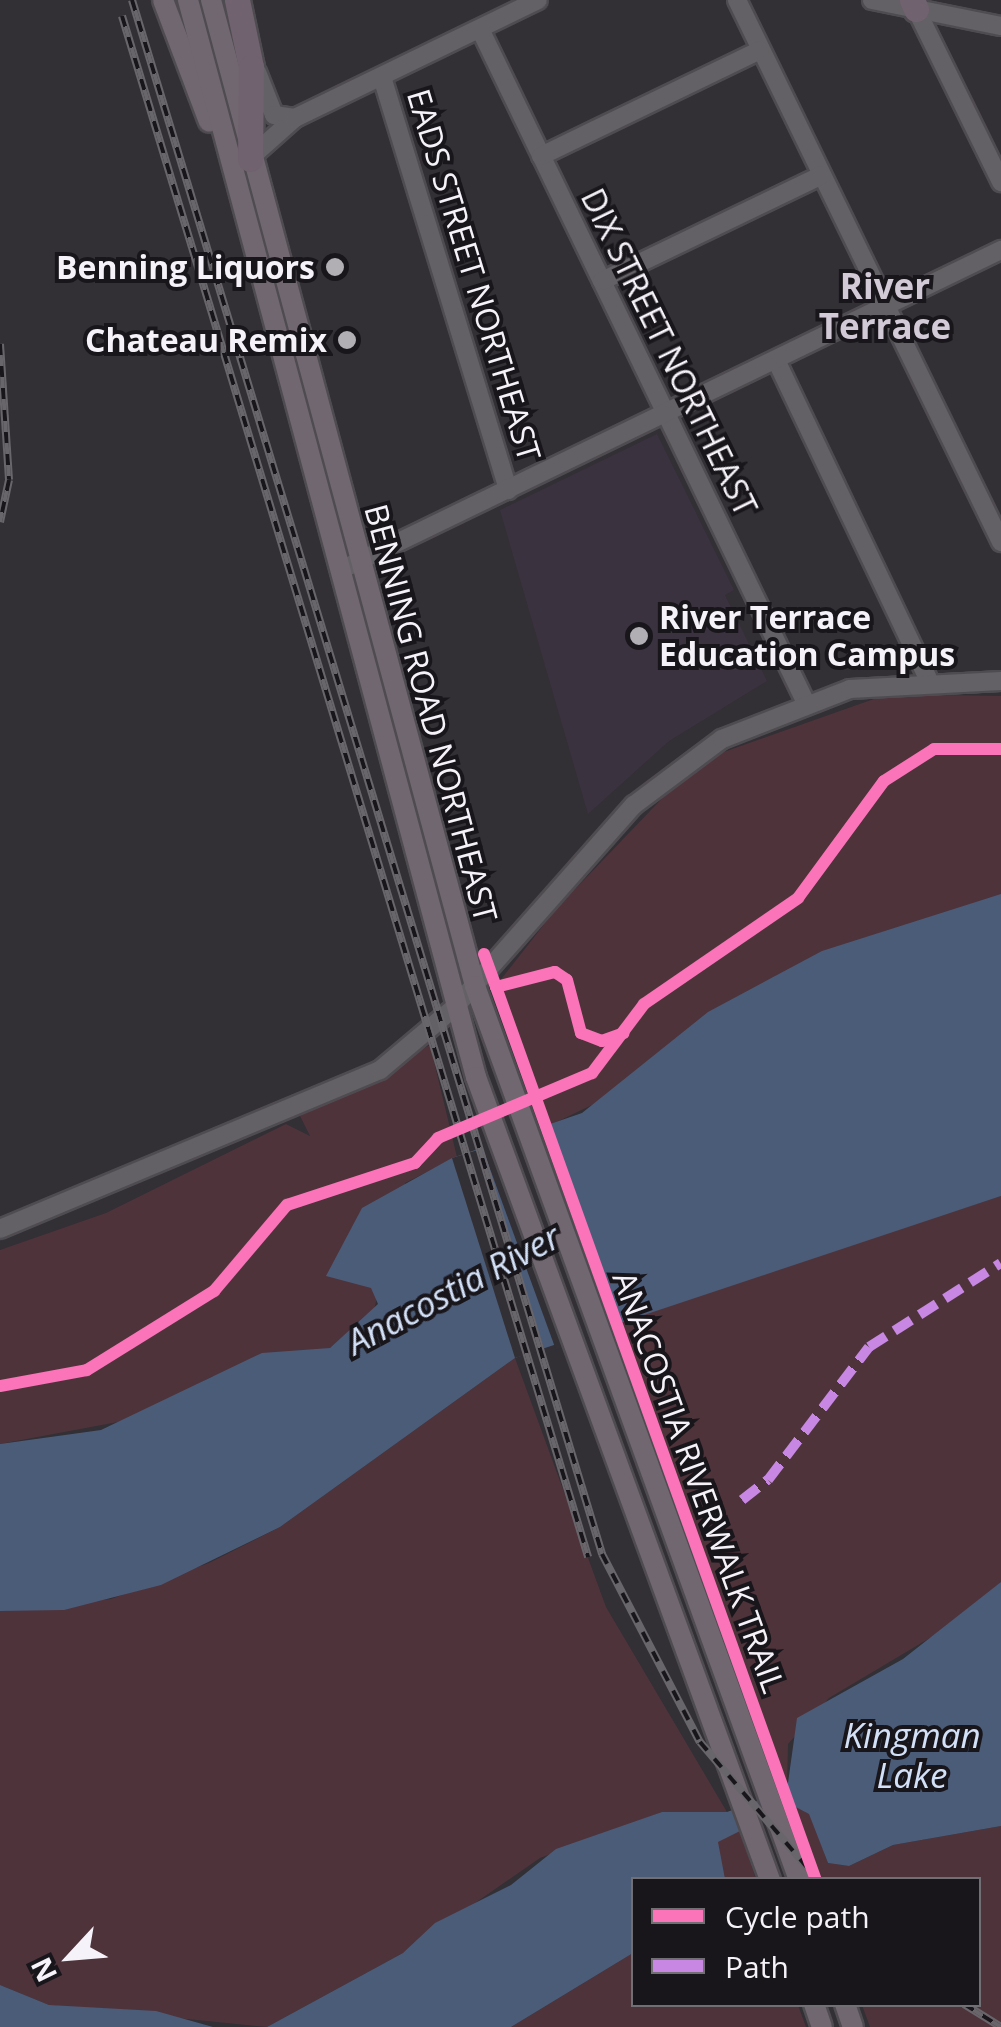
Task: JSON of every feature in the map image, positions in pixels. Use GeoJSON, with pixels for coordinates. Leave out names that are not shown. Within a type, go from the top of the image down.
{"type":"FeatureCollection","features":[{"type":"Feature","properties":{"kind":"highway"},"geometry":{"type":"LineString","coordinates":[[237,0],[249,44],[242,169]]}},
{"type":"Feature","properties":{"kind":"main road"},"geometry":{"type":"LineString","coordinates":[[163,0],[242,169]]}},
{"type":"Feature","properties":{"kind":"main road","name":"BENNING ROAD NORTHEAST"},"geometry":{"type":"LineString","coordinates":[[188,0],[360,562],[474,986],[798,1877]]}},
{"type":"Feature","properties":{"kind":"main road","name":"BENNING ROAD NORTHEAST"},"geometry":{"type":"LineString","coordinates":[[211,0],[242,169],[338,570],[476,1078],[769,1877]]}},
{"type":"Feature","properties":{"kind":"street"},"geometry":{"type":"LineString","coordinates":[[242,169],[295,118],[538,0]]}},
{"type":"Feature","properties":{"kind":"street"},"geometry":{"type":"LineString","coordinates":[[737,0],[1001,542]]}},
{"type":"Feature","properties":{"kind":"street"},"geometry":{"type":"LineString","coordinates":[[872,0],[914,4],[1001,26]]}},
{"type":"Feature","properties":{"kind":"street"},"geometry":{"type":"LineString","coordinates":[[914,4],[1001,182]]}},
{"type":"Feature","properties":{"kind":"street","name":"DIX STREET NORTHEAST"},"geometry":{"type":"LineString","coordinates":[[480,28],[805,700]]}},
{"type":"Feature","properties":{"kind":"street"},"geometry":{"type":"LineString","coordinates":[[249,44],[269,110],[295,118]]}},
{"type":"Feature","properties":{"kind":"street"},"geometry":{"type":"LineString","coordinates":[[541,156],[760,50]]}},
{"type":"Feature","properties":{"kind":"street","name":"EADS STREET NORTHEAST"},"geometry":{"type":"LineString","coordinates":[[382,78],[508,490]]}},
{"type":"Feature","properties":{"kind":"street"},"geometry":{"type":"LineString","coordinates":[[602,281],[822,175]]}},
{"type":"Feature","properties":{"kind":"street"},"geometry":{"type":"LineString","coordinates":[[338,570],[1001,250]]}},
{"type":"Feature","properties":{"kind":"street"},"geometry":{"type":"LineString","coordinates":[[776,360],[928,678]]}},
{"type":"Feature","properties":{"kind":"street"},"geometry":{"type":"LineString","coordinates":[[0,1229],[373,1074],[455,1007],[660,782],[722,739],[805,700],[928,678],[1001,681]]}},
{"type":"Feature","properties":{"kind":"shaded area","name":"River Terrace Education Campus"},"geometry":{"type":"Polygon","coordinates":[[[657,434],[734,590],[725,595],[767,681],[669,741],[588,814],[500,510],[657,434]]]}},
{"type":"Feature","properties":{"kind":"shaded area"},"geometry":{"type":"Polygon","coordinates":[[[888,694],[1001,696],[1001,1030],[676,1045],[617,1093],[546,1127],[495,987],[556,909],[675,785],[721,753],[888,694]]]}},
{"type":"Feature","properties":{"kind":"shaded area"},"geometry":{"type":"Polygon","coordinates":[[[430,1045],[457,1157],[405,1183],[373,1314],[330,1348],[211,1377],[134,1419],[0,1444],[0,1250],[106,1213],[286,1124],[310,1136],[300,1116],[430,1045]]]}},
{"type":"Feature","properties":{"kind":"shaded area"},"geometry":{"type":"Polygon","coordinates":[[[1001,1196],[1001,1582],[960,1620],[829,1698],[788,1744],[787,1790],[615,1321],[1001,1196]]]}},
{"type":"Feature","properties":{"kind":"shaded area"},"geometry":{"type":"Polygon","coordinates":[[[515,1358],[606,1607],[727,1812],[662,1812],[540,1858],[403,1953],[267,2027],[49,2005],[0,1985],[0,1611],[111,1599],[209,1563],[280,1527],[515,1358]]]}},
{"type":"Feature","properties":{"kind":"shaded area"},"geometry":{"type":"Polygon","coordinates":[[[793,1805],[810,1814],[828,1863],[849,1866],[893,1845],[1001,1826],[1001,2027],[870,2027],[863,2007],[981,2007],[981,1877],[816,1877],[793,1805]]]}},
{"type":"Feature","properties":{"kind":"shaded area"},"geometry":{"type":"Polygon","coordinates":[[[738,1826],[755,1877],[724,1877],[718,1859],[718,1842],[738,1826]]]}},
{"type":"Feature","properties":{"kind":"shaded area"},"geometry":{"type":"Polygon","coordinates":[[[631,1954],[631,2007],[799,2007],[806,2027],[511,2027],[631,1954]]]}},
{"type":"Feature","properties":{"kind":"water","name":"Anacostia River"},"geometry":{"type":"Polygon","coordinates":[[[1001,894],[1001,1196],[515,1358],[280,1527],[161,1585],[64,1610],[0,1611],[0,1444],[101,1430],[262,1353],[330,1348],[378,1304],[371,1288],[326,1276],[362,1208],[452,1158],[582,1113],[708,1012],[822,951],[1001,894]]]}},
{"type":"Feature","properties":{"kind":"water","name":"Kingman Lake"},"geometry":{"type":"Polygon","coordinates":[[[1001,1582],[1001,1826],[893,1845],[849,1866],[828,1863],[809,1814],[792,1805],[718,1842],[725,1877],[631,1877],[631,1954],[511,2027],[267,2027],[403,1953],[435,1923],[511,1885],[556,1849],[662,1812],[727,1812],[787,1790],[797,1718],[903,1659],[1001,1582]]]}},
{"type":"Feature","properties":{"kind":"water"},"geometry":{"type":"Polygon","coordinates":[[[0,1985],[49,2005],[156,2011],[213,2027],[0,2027],[0,1985]]]}},
{"type":"Feature","properties":{"kind":"pier"},"geometry":{"type":"Polygon","coordinates":[[[542,1123],[617,1326],[556,1350],[481,1144],[542,1123]]]}},
{"type":"Feature","properties":{"kind":"pier"},"geometry":{"type":"Polygon","coordinates":[[[481,1149],[544,1349],[515,1358],[452,1158],[481,1149]]]}},
{"type":"Feature","properties":{"kind":"railway"},"geometry":{"type":"LineString","coordinates":[[132,0],[602,1554],[700,1742],[815,1877]]}},
{"type":"Feature","properties":{"kind":"railway"},"geometry":{"type":"LineString","coordinates":[[122,16],[588,1557]]}},
{"type":"Feature","properties":{"kind":"railway"},"geometry":{"type":"LineString","coordinates":[[0,344],[9,480],[0,522]]}},
{"type":"Feature","properties":{"kind":"railway"},"geometry":{"type":"LineString","coordinates":[[969,2007],[1001,2027]]}},
{"type":"Feature","properties":{"kind":"marked path"},"geometry":{"type":"LineString","coordinates":[[742,1500],[768,1480],[869,1347],[1001,1263]]}},
{"type":"Feature","properties":{"kind":"cycle path"},"geometry":{"type":"LineString","coordinates":[[0,1386],[87,1370],[214,1291],[287,1205],[415,1163],[438,1138],[592,1073],[644,1004],[798,898],[884,781],[934,749],[1001,749]]}},
{"type":"Feature","properties":{"kind":"cycle path"},"geometry":{"type":"LineString","coordinates":[[484,954],[496,987],[555,972],[567,980],[581,1033],[602,1041],[624,1033]]}},
{"type":"Feature","properties":{"kind":"cycle path","name":"ANACOSTIA RIVERWALK TRAIL"},"geometry":{"type":"LineString","coordinates":[[496,987],[815,1877]]}},
{"type":"Feature","properties":{"kind":"place","name":"Benning Liquors"},"geometry":{"type":"Point","coordinates":[335,267]}},
{"type":"Feature","properties":{"kind":"place","name":"Chateau Remix"},"geometry":{"type":"Point","coordinates":[347,340]}},
{"type":"Feature","properties":{"kind":"place","name":"River Terrace Education Campus"},"geometry":{"type":"Point","coordinates":[639,636]}},
{"type":"Feature","properties":{"kind":"district","name":"River Terrace"},"geometry":{"type":"Point","coordinates":[885,306]}}]}
